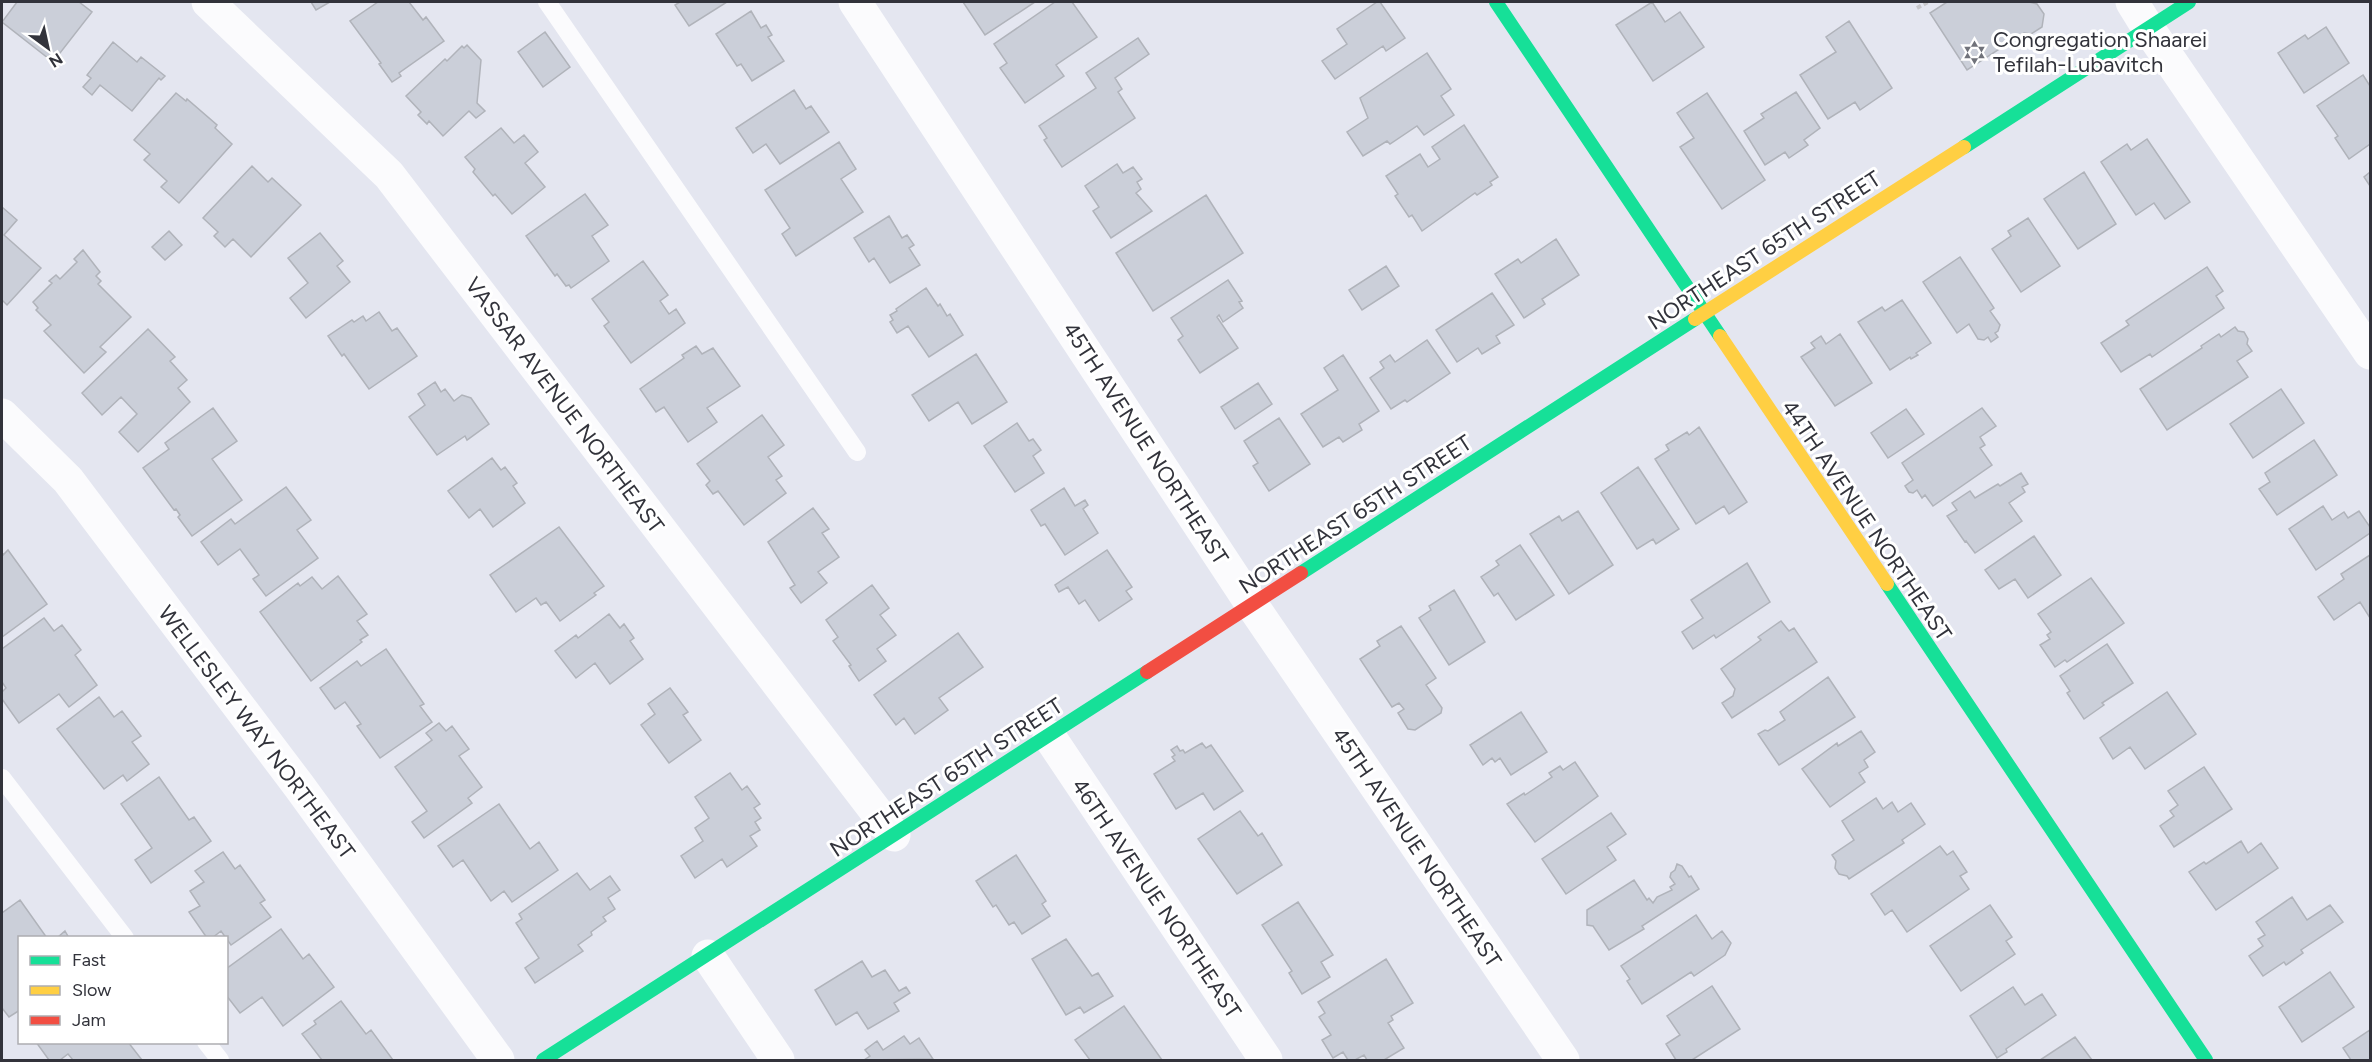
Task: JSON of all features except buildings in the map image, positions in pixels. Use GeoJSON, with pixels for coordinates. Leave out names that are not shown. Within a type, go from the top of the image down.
{"type":"FeatureCollection","features":[{"type":"Feature","properties":{"kind":"main road","name":"44TH AVENUE NORTHEAST"},"geometry":{"type":"LineString","coordinates":[[1496,2],[2206,1060]]}},
{"type":"Feature","properties":{"kind":"main road","name":"NORTHEAST 65TH STREET"},"geometry":{"type":"LineString","coordinates":[[543,1060],[1704,314],[2140,15],[2189,2]]}},
{"type":"Feature","properties":{"kind":"street","name":"VASSAR AVENUE NORTHEAST"},"geometry":{"type":"LineString","coordinates":[[208,2],[389,176],[894,835]]}},
{"type":"Feature","properties":{"kind":"street","name":"45TH AVENUE NORTHEAST"},"geometry":{"type":"LineString","coordinates":[[855,2],[1252,605],[1563,1060]]}},
{"type":"Feature","properties":{"kind":"street"},"geometry":{"type":"LineString","coordinates":[[2140,15],[2370,353]]}},
{"type":"Feature","properties":{"kind":"street","name":"WELLESLEY WAY NORTHEAST"},"geometry":{"type":"LineString","coordinates":[[2,415],[68,480],[299,786],[498,1060]]}},
{"type":"Feature","properties":{"kind":"street","name":"46TH AVENUE NORTHEAST"},"geometry":{"type":"LineString","coordinates":[[1049,736],[1266,1060]]}},
{"type":"Feature","properties":{"kind":"street"},"geometry":{"type":"LineString","coordinates":[[708,956],[778,1060]]}},
{"type":"Feature","properties":{"kind":"lane"},"geometry":{"type":"LineString","coordinates":[[547,2],[857,452]]}},
{"type":"Feature","properties":{"kind":"lane"},"geometry":{"type":"LineString","coordinates":[[2,778],[123,936]]}},
{"type":"Feature","properties":{"kind":"lane"},"geometry":{"type":"LineString","coordinates":[[208,1044],[220,1060]]}},
{"type":"Feature","properties":{"kind":"path"},"geometry":{"type":"LineString","coordinates":[[1917,8],[1928,2]]}},
{"type":"Feature","properties":{"kind":"traffic: fast"},"geometry":{"type":"LineString","coordinates":[[1496,2],[1720,336]]}},
{"type":"Feature","properties":{"kind":"traffic: fast"},"geometry":{"type":"LineString","coordinates":[[1964,147],[2189,2]]}},
{"type":"Feature","properties":{"kind":"traffic: fast"},"geometry":{"type":"LineString","coordinates":[[1301,573],[1695,319]]}},
{"type":"Feature","properties":{"kind":"traffic: fast"},"geometry":{"type":"LineString","coordinates":[[1887,584],[2206,1060]]}},
{"type":"Feature","properties":{"kind":"traffic: fast"},"geometry":{"type":"LineString","coordinates":[[543,1060],[1147,672]]}},
{"type":"Feature","properties":{"kind":"traffic: slow"},"geometry":{"type":"LineString","coordinates":[[1695,319],[1964,147]]}},
{"type":"Feature","properties":{"kind":"traffic: slow"},"geometry":{"type":"LineString","coordinates":[[1720,336],[1887,584]]}},
{"type":"Feature","properties":{"kind":"traffic: jam"},"geometry":{"type":"LineString","coordinates":[[1147,672],[1301,573]]}},
{"type":"Feature","properties":{"kind":"place","name":"Congregation Shaarei Tefilah-Lubavitch"},"geometry":{"type":"Point","coordinates":[1975,52]}}]}
